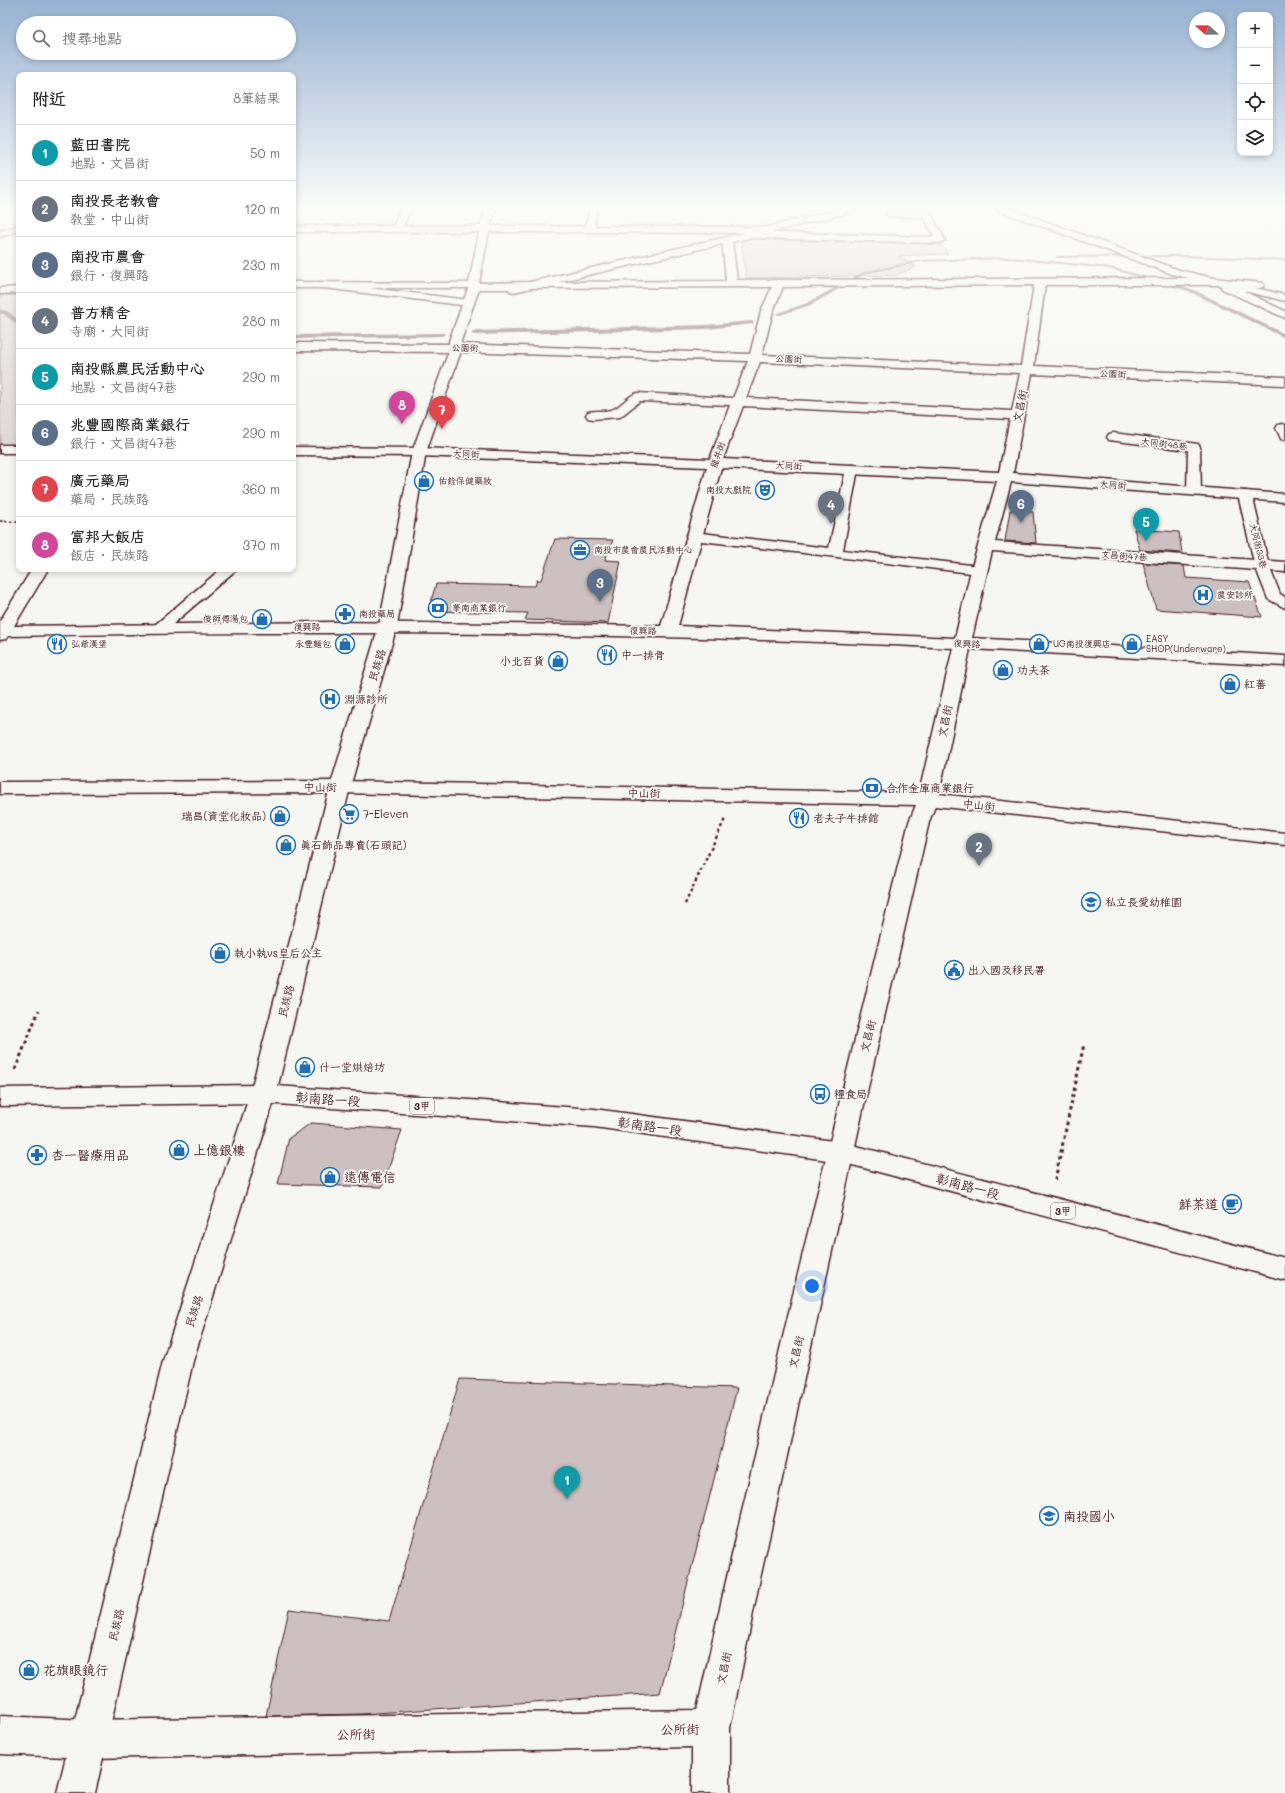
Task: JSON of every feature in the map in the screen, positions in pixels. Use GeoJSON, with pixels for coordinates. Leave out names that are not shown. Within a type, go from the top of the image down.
{"type":"FeatureCollection","features":[{"type":"Feature","properties":{"kind":"street","name":"民族路"},"geometry":{"type":"LineString","coordinates":[[76,1793],[178,1361],[263,1094],[340,787],[388,626],[419,452],[456,348],[456,341],[473,292]]}},
{"type":"Feature","properties":{"kind":"street"},"geometry":{"type":"LineString","coordinates":[[470,303],[506,292]]}},
{"type":"Feature","properties":{"kind":"street","name":"龍井街"},"geometry":{"type":"LineString","coordinates":[[668,631],[714,463],[755,358],[767,311],[775,292]]}},
{"type":"Feature","properties":{"kind":"street","name":"文昌街"},"geometry":{"type":"LineString","coordinates":[[711,1793],[712,1728],[741,1588],[851,1105],[918,830],[928,799],[979,570],[1005,477],[1027,370],[1039,292]]}},
{"type":"Feature","properties":{"kind":"street"},"geometry":{"type":"LineString","coordinates":[[1236,292],[1285,314]]}},
{"type":"Feature","properties":{"kind":"street"},"geometry":{"type":"LineString","coordinates":[[1258,292],[1285,298]]}},
{"type":"Feature","properties":{"kind":"street","name":"公園街"},"geometry":{"type":"LineString","coordinates":[[296,347],[456,348],[755,358],[1285,382]]}},
{"type":"Feature","properties":{"kind":"street"},"geometry":{"type":"LineString","coordinates":[[593,415],[615,414],[637,397],[1018,414]]}},
{"type":"Feature","properties":{"kind":"street"},"geometry":{"type":"LineString","coordinates":[[0,448],[16,449]]}},
{"type":"Feature","properties":{"kind":"street","name":"大同街"},"geometry":{"type":"LineString","coordinates":[[296,451],[419,452],[852,469],[1005,477],[1285,498]]}},
{"type":"Feature","properties":{"kind":"street","name":"文昌街47巷"},"geometry":{"type":"LineString","coordinates":[[986,546],[1285,567]]}},
{"type":"Feature","properties":{"kind":"street"},"geometry":{"type":"LineString","coordinates":[[1,632],[38,572]]}},
{"type":"Feature","properties":{"kind":"street","name":"復興路"},"geometry":{"type":"LineString","coordinates":[[1,632],[162,627],[388,626],[668,631],[962,644],[1285,661]]}},
{"type":"Feature","properties":{"kind":"street","name":"中山街"},"geometry":{"type":"LineString","coordinates":[[0,788],[340,787],[928,799],[1285,839]]}},
{"type":"Feature","properties":{"kind":"street","name":"彰南路一段"},"geometry":{"type":"LineString","coordinates":[[2,1097],[263,1094],[594,1118],[841,1152],[1285,1269]]}},
{"type":"Feature","properties":{"kind":"street","name":"公所街"},"geometry":{"type":"LineString","coordinates":[[0,1735],[89,1739],[712,1728]]}},
{"type":"Feature","properties":{"kind":"lane"},"geometry":{"type":"LineString","coordinates":[[375,292],[470,303]]}},
{"type":"Feature","properties":{"kind":"lane","name":"大同街48巷"},"geometry":{"type":"LineString","coordinates":[[1113,437],[1194,448],[1194,492]]}},
{"type":"Feature","properties":{"kind":"lane"},"geometry":{"type":"LineString","coordinates":[[835,553],[852,469]]}},
{"type":"Feature","properties":{"kind":"lane","name":"大同街33巷"},"geometry":{"type":"LineString","coordinates":[[1245,495],[1262,566],[1279,599]]}},
{"type":"Feature","properties":{"kind":"lane"},"geometry":{"type":"LineString","coordinates":[[693,536],[979,570]]}},
{"type":"Feature","properties":{"kind":"lane"},"geometry":{"type":"LineString","coordinates":[[162,627],[226,572]]}},
{"type":"Feature","properties":{"kind":"path"},"geometry":{"type":"LineString","coordinates":[[0,521],[16,522]]}},
{"type":"Feature","properties":{"kind":"path"},"geometry":{"type":"LineString","coordinates":[[686,904],[736,795]]}},
{"type":"Feature","properties":{"kind":"path"},"geometry":{"type":"LineString","coordinates":[[2,1097],[39,1010]]}},
{"type":"Feature","properties":{"kind":"path"},"geometry":{"type":"LineString","coordinates":[[1050,1207],[1084,1044]]}},
{"type":"Feature","properties":{"kind":"shaded area"},"geometry":{"type":"Polygon","coordinates":[[[0,295],[16,295],[16,445],[0,445],[0,295]]]}},
{"type":"Feature","properties":{"kind":"building"},"geometry":{"type":"Polygon","coordinates":[[[1010,510],[1033,512],[1036,543],[1005,541],[1010,510]]]}},
{"type":"Feature","properties":{"kind":"building"},"geometry":{"type":"Polygon","coordinates":[[[1134,529],[1179,532],[1182,553],[1140,550],[1134,529]]]}},
{"type":"Feature","properties":{"kind":"building"},"geometry":{"type":"Polygon","coordinates":[[[555,539],[613,540],[605,560],[621,561],[608,623],[525,620],[528,613],[428,611],[436,584],[535,586],[537,580],[541,580],[555,539]]]}},
{"type":"Feature","properties":{"kind":"building","name":"農安診所"},"geometry":{"type":"Polygon","coordinates":[[[1143,563],[1184,566],[1186,578],[1249,582],[1262,617],[1156,609],[1143,563]]]}},
{"type":"Feature","properties":{"kind":"building"},"geometry":{"type":"Polygon","coordinates":[[[311,1123],[402,1130],[382,1187],[278,1184],[289,1138],[311,1123]]]}},
{"type":"Feature","properties":{"kind":"building"},"geometry":{"type":"Polygon","coordinates":[[[460,1379],[737,1388],[660,1693],[362,1714],[266,1716],[289,1609],[389,1621],[460,1379]]]}},
{"type":"Feature","properties":{"kind":"waterway"},"geometry":{"type":"LineString","coordinates":[[778,314],[809,304],[830,292]]}},
{"type":"Feature","properties":{"kind":"waterway"},"geometry":{"type":"LineString","coordinates":[[1193,292],[1285,336]]}},
{"type":"Feature","properties":{"kind":"waterway"},"geometry":{"type":"LineString","coordinates":[[0,312],[5,312],[16,321]]}},
{"type":"Feature","properties":{"kind":"waterway"},"geometry":{"type":"LineString","coordinates":[[474,333],[706,327],[751,323]]}},
{"type":"Feature","properties":{"kind":"waterway"},"geometry":{"type":"LineString","coordinates":[[296,337],[442,334]]}},
{"type":"Feature","properties":{"kind":"place","name":"富邦大飯店"},"geometry":{"type":"Point","coordinates":[402,424]}},
{"type":"Feature","properties":{"kind":"place","name":"廣元藥局"},"geometry":{"type":"Point","coordinates":[442,429]}},
{"type":"Feature","properties":{"kind":"place","name":"佑銓保健藥妝"},"geometry":{"type":"Point","coordinates":[424,481]}},
{"type":"Feature","properties":{"kind":"place","name":"南投大戲院"},"geometry":{"type":"Point","coordinates":[765,490]}},
{"type":"Feature","properties":{"kind":"place","name":"兆豐國際商業銀行"},"geometry":{"type":"Point","coordinates":[1021,523]}},
{"type":"Feature","properties":{"kind":"place","name":"普方精舍"},"geometry":{"type":"Point","coordinates":[831,524]}},
{"type":"Feature","properties":{"kind":"place","name":"南投縣農民活動中心"},"geometry":{"type":"Point","coordinates":[1146,541]}},
{"type":"Feature","properties":{"kind":"place","name":"南投市農會農民活動中心"},"geometry":{"type":"Point","coordinates":[580,550]}},
{"type":"Feature","properties":{"kind":"place","name":"農安診所"},"geometry":{"type":"Point","coordinates":[1203,595]}},
{"type":"Feature","properties":{"kind":"place","name":"南投市農會"},"geometry":{"type":"Point","coordinates":[600,602]}},
{"type":"Feature","properties":{"kind":"place","name":"華南商業銀行"},"geometry":{"type":"Point","coordinates":[438,608]}},
{"type":"Feature","properties":{"kind":"place","name":"南投藥局"},"geometry":{"type":"Point","coordinates":[345,614]}},
{"type":"Feature","properties":{"kind":"place","name":"傻師傅湯包"},"geometry":{"type":"Point","coordinates":[262,619]}},
{"type":"Feature","properties":{"kind":"place","name":"弘爺漢堡"},"geometry":{"type":"Point","coordinates":[57,644]}},
{"type":"Feature","properties":{"kind":"place","name":"永豐麵包"},"geometry":{"type":"Point","coordinates":[345,644]}},
{"type":"Feature","properties":{"kind":"place","name":"UG南投復興店"},"geometry":{"type":"Point","coordinates":[1039,644]}},
{"type":"Feature","properties":{"kind":"place","name":"EASY SHOP(Underware)"},"geometry":{"type":"Point","coordinates":[1132,644]}},
{"type":"Feature","properties":{"kind":"place","name":"中一排骨"},"geometry":{"type":"Point","coordinates":[607,655]}},
{"type":"Feature","properties":{"kind":"place","name":"小北百貨"},"geometry":{"type":"Point","coordinates":[558,661]}},
{"type":"Feature","properties":{"kind":"place","name":"功夫茶"},"geometry":{"type":"Point","coordinates":[1003,670]}},
{"type":"Feature","properties":{"kind":"place","name":"紅蕃"},"geometry":{"type":"Point","coordinates":[1230,684]}},
{"type":"Feature","properties":{"kind":"place","name":"淵源診所"},"geometry":{"type":"Point","coordinates":[330,699]}},
{"type":"Feature","properties":{"kind":"place","name":"合作金庫商業銀行"},"geometry":{"type":"Point","coordinates":[872,788]}},
{"type":"Feature","properties":{"kind":"place","name":"7-Eleven"},"geometry":{"type":"Point","coordinates":[349,814]}},
{"type":"Feature","properties":{"kind":"place","name":"瑞昌(資堂化妝品)"},"geometry":{"type":"Point","coordinates":[280,816]}},
{"type":"Feature","properties":{"kind":"place","name":"老夫子牛排館"},"geometry":{"type":"Point","coordinates":[799,818]}},
{"type":"Feature","properties":{"kind":"place","name":"真石飾品專賣(石頭記)"},"geometry":{"type":"Point","coordinates":[286,845]}},
{"type":"Feature","properties":{"kind":"place","name":"南投長老教會"},"geometry":{"type":"Point","coordinates":[979,866]}},
{"type":"Feature","properties":{"kind":"place","name":"私立長愛幼稚園"},"geometry":{"type":"Point","coordinates":[1091,902]}},
{"type":"Feature","properties":{"kind":"place","name":"執小執vs皇后公主"},"geometry":{"type":"Point","coordinates":[220,953]}},
{"type":"Feature","properties":{"kind":"place","name":"出入國及移民署"},"geometry":{"type":"Point","coordinates":[954,970]}},
{"type":"Feature","properties":{"kind":"place","name":"什一堂烘焙坊"},"geometry":{"type":"Point","coordinates":[305,1067]}},
{"type":"Feature","properties":{"kind":"place","name":"糧食局"},"geometry":{"type":"Point","coordinates":[820,1094]}},
{"type":"Feature","properties":{"kind":"place","name":"上億銀樓"},"geometry":{"type":"Point","coordinates":[179,1150]}},
{"type":"Feature","properties":{"kind":"place","name":"杏一醫療用品"},"geometry":{"type":"Point","coordinates":[37,1155]}},
{"type":"Feature","properties":{"kind":"place","name":"遠傳電信"},"geometry":{"type":"Point","coordinates":[330,1177]}},
{"type":"Feature","properties":{"kind":"place","name":"鮮茶道"},"geometry":{"type":"Point","coordinates":[1232,1204]}},
{"type":"Feature","properties":{"kind":"place","name":"藍田書院"},"geometry":{"type":"Point","coordinates":[567,1499]}},
{"type":"Feature","properties":{"kind":"place","name":"南投國小"},"geometry":{"type":"Point","coordinates":[1049,1516]}},
{"type":"Feature","properties":{"kind":"place","name":"花旗眼鏡行"},"geometry":{"type":"Point","coordinates":[29,1670]}}]}
